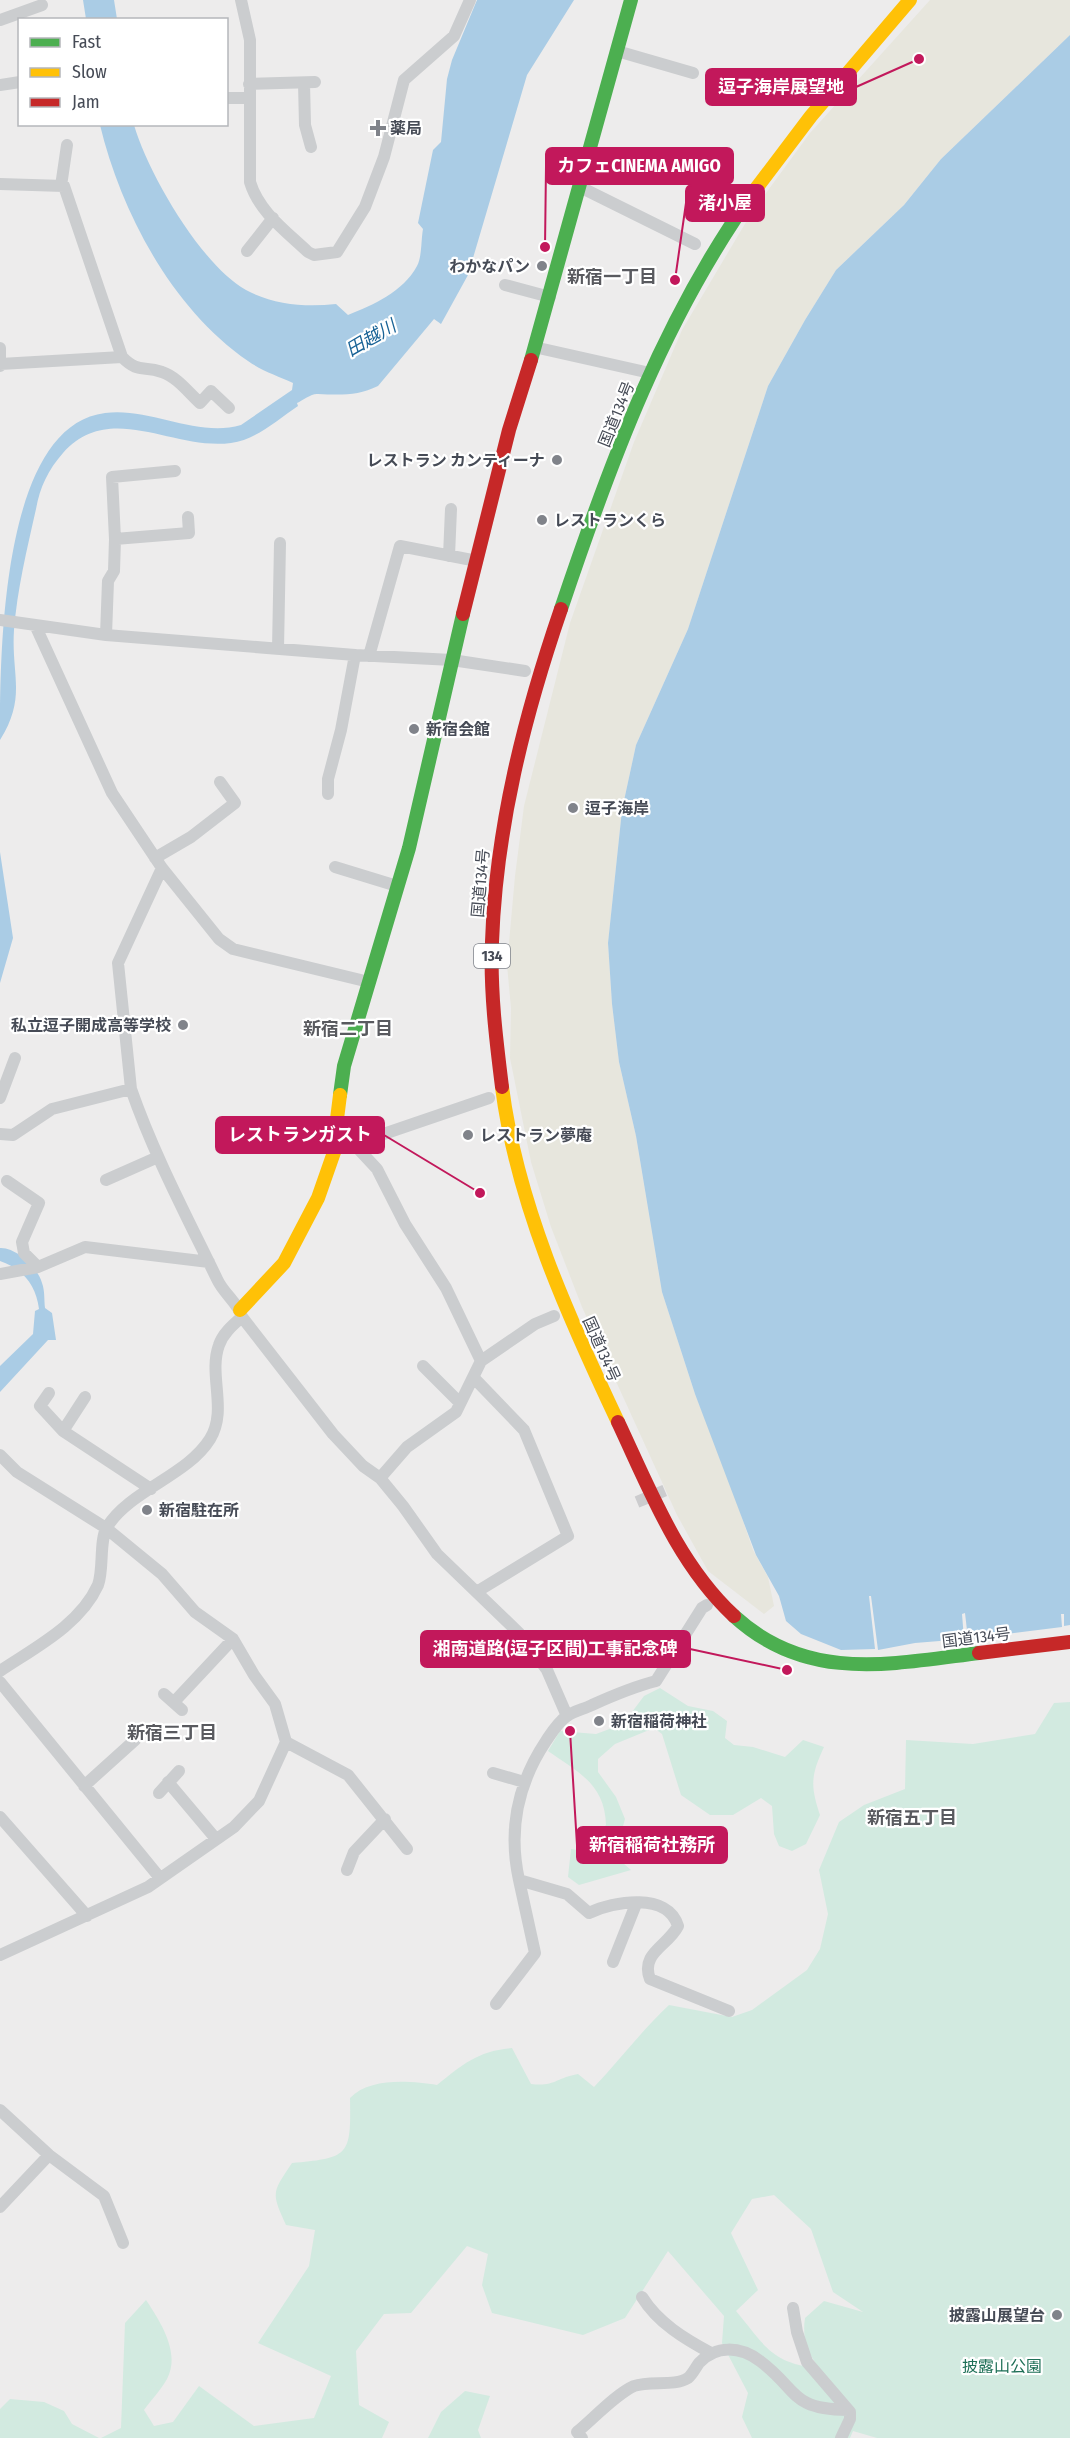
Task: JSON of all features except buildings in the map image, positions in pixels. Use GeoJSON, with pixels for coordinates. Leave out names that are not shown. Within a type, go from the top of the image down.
{"type":"FeatureCollection","features":[{"type":"Feature","properties":{"kind":"main road"},"geometry":{"type":"LineString","coordinates":[[241,1314],[284,1263],[301,1234],[344,1139],[337,1119],[344,1066],[409,848],[477,561],[631,0]]}},
{"type":"Feature","properties":{"kind":"main road","name":"国道134号"},"geometry":{"type":"LineString","coordinates":[[910,0],[752,192],[692,288],[650,373],[548,639],[520,737],[498,855],[492,944],[497,1049],[516,1153],[543,1245],[581,1345],[675,1541],[704,1587],[734,1617],[792,1652],[833,1664],[891,1664],[1070,1642]]}},
{"type":"Feature","properties":{"kind":"street"},"geometry":{"type":"LineString","coordinates":[[241,0],[250,40],[248,98],[250,182],[254,195],[273,218],[314,255],[337,252],[365,207],[384,157],[404,80],[454,36],[470,0]]}},
{"type":"Feature","properties":{"kind":"street"},"geometry":{"type":"LineString","coordinates":[[0,20],[42,5]]}},
{"type":"Feature","properties":{"kind":"street"},"geometry":{"type":"LineString","coordinates":[[617,51],[693,73]]}},
{"type":"Feature","properties":{"kind":"street"},"geometry":{"type":"LineString","coordinates":[[0,85],[18,82]]}},
{"type":"Feature","properties":{"kind":"street"},"geometry":{"type":"LineString","coordinates":[[249,84],[310,82],[305,125],[311,147]]}},
{"type":"Feature","properties":{"kind":"street"},"geometry":{"type":"LineString","coordinates":[[228,98],[248,98]]}},
{"type":"Feature","properties":{"kind":"street"},"geometry":{"type":"LineString","coordinates":[[61,186],[67,145]]}},
{"type":"Feature","properties":{"kind":"street"},"geometry":{"type":"LineString","coordinates":[[0,184],[64,186],[122,357],[132,367],[161,372],[176,380],[200,403],[211,391],[229,408]]}},
{"type":"Feature","properties":{"kind":"street"},"geometry":{"type":"LineString","coordinates":[[580,187],[695,244]]}},
{"type":"Feature","properties":{"kind":"street"},"geometry":{"type":"LineString","coordinates":[[247,251],[273,218]]}},
{"type":"Feature","properties":{"kind":"street"},"geometry":{"type":"LineString","coordinates":[[505,285],[550,297]]}},
{"type":"Feature","properties":{"kind":"street"},"geometry":{"type":"LineString","coordinates":[[534,347],[650,373]]}},
{"type":"Feature","properties":{"kind":"street"},"geometry":{"type":"LineString","coordinates":[[0,348],[0,365],[122,357]]}},
{"type":"Feature","properties":{"kind":"street"},"geometry":{"type":"LineString","coordinates":[[106,635],[108,581],[114,571],[112,477],[175,471]]}},
{"type":"Feature","properties":{"kind":"street"},"geometry":{"type":"LineString","coordinates":[[449,556],[452,509]]}},
{"type":"Feature","properties":{"kind":"street"},"geometry":{"type":"LineString","coordinates":[[115,539],[189,533],[188,517]]}},
{"type":"Feature","properties":{"kind":"street"},"geometry":{"type":"LineString","coordinates":[[278,649],[280,543]]}},
{"type":"Feature","properties":{"kind":"street"},"geometry":{"type":"LineString","coordinates":[[369,656],[385,608],[400,546],[477,561]]}},
{"type":"Feature","properties":{"kind":"street"},"geometry":{"type":"LineString","coordinates":[[0,620],[18,625],[106,635],[355,656],[452,660],[525,671]]}},
{"type":"Feature","properties":{"kind":"street"},"geometry":{"type":"LineString","coordinates":[[36,627],[112,793],[158,863],[219,939],[233,949],[369,982]]}},
{"type":"Feature","properties":{"kind":"street"},"geometry":{"type":"LineString","coordinates":[[328,794],[328,779],[341,730],[355,656]]}},
{"type":"Feature","properties":{"kind":"street"},"geometry":{"type":"LineString","coordinates":[[220,782],[235,803],[158,863],[117,963],[131,1089],[158,1157],[223,1293],[333,1434],[363,1466],[380,1478],[437,1554],[478,1591],[519,1633],[544,1666],[567,1716]]}},
{"type":"Feature","properties":{"kind":"street"},"geometry":{"type":"LineString","coordinates":[[335,867],[397,886]]}},
{"type":"Feature","properties":{"kind":"street"},"geometry":{"type":"LineString","coordinates":[[0,1098],[15,1058]]}},
{"type":"Feature","properties":{"kind":"street"},"geometry":{"type":"LineString","coordinates":[[0,1134],[13,1135],[52,1109],[131,1089]]}},
{"type":"Feature","properties":{"kind":"street"},"geometry":{"type":"LineString","coordinates":[[344,1139],[366,1140],[489,1098]]}},
{"type":"Feature","properties":{"kind":"street"},"geometry":{"type":"LineString","coordinates":[[344,1139],[377,1169],[405,1224],[446,1287],[481,1360]]}},
{"type":"Feature","properties":{"kind":"street"},"geometry":{"type":"LineString","coordinates":[[106,1180],[158,1157]]}},
{"type":"Feature","properties":{"kind":"street"},"geometry":{"type":"LineString","coordinates":[[8,1181],[39,1203],[22,1242],[24,1253],[35,1267]]}},
{"type":"Feature","properties":{"kind":"street"},"geometry":{"type":"LineString","coordinates":[[6,1273],[35,1267],[85,1246],[208,1262]]}},
{"type":"Feature","properties":{"kind":"street"},"geometry":{"type":"LineString","coordinates":[[0,1671],[60,1631],[84,1606],[98,1584],[106,1528],[129,1505],[196,1456],[210,1439],[216,1425],[219,1346],[227,1331],[241,1314]]}},
{"type":"Feature","properties":{"kind":"street"},"geometry":{"type":"LineString","coordinates":[[380,1478],[407,1447],[456,1412],[481,1360],[535,1324],[554,1316]]}},
{"type":"Feature","properties":{"kind":"street"},"geometry":{"type":"LineString","coordinates":[[423,1366],[460,1403]]}},
{"type":"Feature","properties":{"kind":"street"},"geometry":{"type":"LineString","coordinates":[[473,1377],[524,1430],[568,1536],[478,1591]]}},
{"type":"Feature","properties":{"kind":"street"},"geometry":{"type":"LineString","coordinates":[[49,1393],[40,1406],[63,1431],[151,1489]]}},
{"type":"Feature","properties":{"kind":"street"},"geometry":{"type":"LineString","coordinates":[[63,1431],[84,1397]]}},
{"type":"Feature","properties":{"kind":"street"},"geometry":{"type":"LineString","coordinates":[[0,1455],[17,1472],[106,1528],[162,1574],[195,1612],[233,1639],[254,1676],[275,1704],[286,1742],[259,1801],[245,1818],[148,1887],[0,1955]]}},
{"type":"Feature","properties":{"kind":"street"},"geometry":{"type":"LineString","coordinates":[[496,2004],[535,1953],[514,1850],[514,1824],[524,1782],[532,1762],[558,1724],[567,1716],[622,1689],[656,1681],[702,1608],[707,1605]]}},
{"type":"Feature","properties":{"kind":"street"},"geometry":{"type":"LineString","coordinates":[[174,1702],[233,1639]]}},
{"type":"Feature","properties":{"kind":"street"},"geometry":{"type":"LineString","coordinates":[[544,1666],[578,1644]]}},
{"type":"Feature","properties":{"kind":"street"},"geometry":{"type":"LineString","coordinates":[[0,1682],[160,1878]]}},
{"type":"Feature","properties":{"kind":"street"},"geometry":{"type":"LineString","coordinates":[[84,1786],[135,1740]]}},
{"type":"Feature","properties":{"kind":"street"},"geometry":{"type":"LineString","coordinates":[[286,1742],[348,1775],[407,1849]]}},
{"type":"Feature","properties":{"kind":"street"},"geometry":{"type":"LineString","coordinates":[[159,1793],[179,1771]]}},
{"type":"Feature","properties":{"kind":"street"},"geometry":{"type":"LineString","coordinates":[[492,1773],[524,1782]]}},
{"type":"Feature","properties":{"kind":"street"},"geometry":{"type":"LineString","coordinates":[[168,1782],[216,1839]]}},
{"type":"Feature","properties":{"kind":"street"},"geometry":{"type":"LineString","coordinates":[[0,1817],[87,1916]]}},
{"type":"Feature","properties":{"kind":"street"},"geometry":{"type":"LineString","coordinates":[[346,1870],[354,1852],[385,1819]]}},
{"type":"Feature","properties":{"kind":"street"},"geometry":{"type":"LineString","coordinates":[[519,1880],[567,1894],[589,1913],[618,1903],[666,1908],[675,1915],[678,1926],[673,1936],[649,1957],[646,1968],[650,1979],[729,2011]]}},
{"type":"Feature","properties":{"kind":"street"},"geometry":{"type":"LineString","coordinates":[[613,1962],[636,1904]]}},
{"type":"Feature","properties":{"kind":"street"},"geometry":{"type":"LineString","coordinates":[[0,2110],[49,2155],[104,2196],[123,2243]]}},
{"type":"Feature","properties":{"kind":"street"},"geometry":{"type":"LineString","coordinates":[[0,2206],[49,2155]]}},
{"type":"Feature","properties":{"kind":"street"},"geometry":{"type":"LineString","coordinates":[[642,2297],[648,2307],[686,2340],[711,2353]]}},
{"type":"Feature","properties":{"kind":"street"},"geometry":{"type":"LineString","coordinates":[[793,2308],[802,2353],[848,2410],[850,2419],[841,2438]]}},
{"type":"Feature","properties":{"kind":"street"},"geometry":{"type":"LineString","coordinates":[[582,2438],[577,2432],[630,2388],[647,2383],[673,2382],[689,2378],[711,2353],[724,2349],[749,2355],[760,2361],[801,2401],[811,2406],[848,2410]]}},
{"type":"Feature","properties":{"kind":"green space"},"geometry":{"type":"Polygon","coordinates":[[[660,1688],[688,1706],[713,1711],[727,1721],[725,1738],[734,1745],[753,1747],[785,1757],[803,1740],[824,1747],[816,1765],[813,1780],[820,1815],[806,1844],[792,1851],[779,1846],[774,1834],[772,1806],[761,1798],[733,1815],[710,1815],[681,1795],[662,1734],[654,1728],[615,1744],[598,1759],[598,1772],[616,1797],[625,1819],[620,1837],[609,1851],[631,1870],[579,1885],[568,1877],[571,1849],[583,1851],[606,1825],[604,1811],[601,1799],[588,1781],[548,1751],[560,1731],[596,1734],[623,1724],[644,1696],[660,1688]]]}},
{"type":"Feature","properties":{"kind":"green space","name":"披露山公園"},"geometry":{"type":"Polygon","coordinates":[[[1070,1702],[1070,2438],[877,2438],[853,2431],[850,2438],[752,2438],[742,2417],[748,2393],[722,2343],[724,2316],[668,2251],[625,2318],[583,2335],[492,2313],[482,2285],[488,2254],[467,2246],[411,2313],[384,2314],[356,2351],[359,2405],[389,2422],[382,2438],[101,2438],[121,2428],[125,2323],[146,2300],[167,2338],[172,2359],[167,2379],[144,2410],[154,2426],[173,2422],[199,2386],[254,2426],[314,2418],[331,2376],[258,2343],[309,2266],[315,2230],[286,2225],[278,2206],[276,2193],[277,2187],[292,2163],[326,2159],[343,2150],[350,2132],[350,2098],[358,2091],[391,2082],[437,2085],[480,2055],[512,2048],[531,2084],[550,2083],[578,2074],[594,2087],[669,2005],[732,2017],[752,2010],[807,1970],[820,1949],[828,1914],[819,1870],[839,1822],[864,1805],[905,1789],[906,1740],[973,1744],[1035,1734],[1054,1703],[1070,1702]],[[774,2195],[752,2199],[731,2233],[758,2290],[736,2311],[771,2351],[790,2362],[820,2369],[806,2345],[805,2318],[824,2301],[863,2312],[833,2292],[811,2229],[774,2195]]]}},
{"type":"Feature","properties":{"kind":"green space"},"geometry":{"type":"Polygon","coordinates":[[[465,2391],[490,2396],[478,2430],[481,2438],[428,2438],[441,2412],[465,2391]]]}},
{"type":"Feature","properties":{"kind":"green space"},"geometry":{"type":"Polygon","coordinates":[[[10,2399],[44,2402],[64,2411],[72,2424],[99,2438],[0,2438],[0,2409],[10,2399]]]}},
{"type":"Feature","properties":{"kind":"sand","name":"逗子海岸"},"geometry":{"type":"Polygon","coordinates":[[[930,0],[1070,0],[1070,35],[941,159],[904,205],[836,270],[768,386],[688,629],[636,745],[622,810],[608,943],[619,1062],[636,1136],[662,1292],[695,1394],[725,1468],[753,1550],[768,1577],[774,1606],[764,1614],[708,1571],[677,1515],[582,1307],[551,1227],[531,1162],[510,1058],[511,1008],[507,965],[515,876],[524,806],[570,623],[634,442],[682,330],[752,212],[810,133],[930,0]]]}},
{"type":"Feature","properties":{"kind":"water"},"geometry":{"type":"Polygon","coordinates":[[[83,0],[114,0],[117,18],[86,18],[83,0]]]}},
{"type":"Feature","properties":{"kind":"water","name":"田越川"},"geometry":{"type":"Polygon","coordinates":[[[477,0],[574,0],[527,75],[468,275],[441,324],[434,319],[378,386],[356,393],[310,396],[297,403],[298,406],[266,429],[249,438],[231,443],[209,444],[143,431],[101,430],[81,438],[63,453],[42,486],[29,539],[15,615],[16,698],[8,725],[0,740],[2,656],[13,550],[26,500],[44,458],[70,427],[105,413],[139,414],[208,428],[224,428],[241,425],[292,390],[293,383],[253,365],[221,339],[173,286],[153,256],[121,191],[100,126],[134,126],[151,168],[178,216],[211,260],[229,278],[246,290],[268,299],[301,305],[336,304],[348,315],[377,302],[396,290],[411,275],[419,262],[423,229],[418,223],[433,150],[441,142],[447,79],[452,60],[477,0]]]}},
{"type":"Feature","properties":{"kind":"water"},"geometry":{"type":"Polygon","coordinates":[[[1070,35],[1070,1625],[1064,1626],[1064,1614],[1061,1614],[1062,1627],[968,1639],[965,1613],[962,1614],[964,1639],[915,1643],[878,1650],[871,1596],[869,1596],[875,1649],[841,1650],[801,1634],[786,1621],[779,1596],[756,1555],[695,1394],[662,1292],[636,1136],[619,1062],[612,1004],[608,943],[622,810],[636,745],[688,629],[768,386],[805,320],[836,270],[904,205],[941,159],[1070,35]]]}},
{"type":"Feature","properties":{"kind":"water"},"geometry":{"type":"Polygon","coordinates":[[[0,852],[13,938],[0,983],[0,852]]]}},
{"type":"Feature","properties":{"kind":"water"},"geometry":{"type":"Polygon","coordinates":[[[0,1248],[13,1251],[26,1260],[40,1277],[45,1308],[52,1313],[56,1340],[48,1340],[0,1392],[0,1366],[33,1334],[35,1311],[39,1309],[35,1292],[27,1279],[15,1268],[0,1261],[0,1248]]]}},
{"type":"Feature","properties":{"kind":"tunnel"},"geometry":{"type":"LineString","coordinates":[[637,1502],[666,1490]]}},
{"type":"Feature","properties":{"kind":"traffic: fast"},"geometry":{"type":"LineString","coordinates":[[531,360],[631,0]]}},
{"type":"Feature","properties":{"kind":"traffic: fast"},"geometry":{"type":"LineString","coordinates":[[561,609],[599,500],[642,392],[693,288],[755,190]]}},
{"type":"Feature","properties":{"kind":"traffic: fast"},"geometry":{"type":"LineString","coordinates":[[340,1095],[344,1066],[409,848],[463,614]]}},
{"type":"Feature","properties":{"kind":"traffic: fast"},"geometry":{"type":"LineString","coordinates":[[734,1616],[762,1637],[791,1652],[820,1660],[851,1664],[882,1664],[979,1653]]}},
{"type":"Feature","properties":{"kind":"traffic: slow"},"geometry":{"type":"LineString","coordinates":[[755,190],[811,116],[910,0]]}},
{"type":"Feature","properties":{"kind":"traffic: slow"},"geometry":{"type":"LineString","coordinates":[[502,1087],[509,1131],[532,1216],[563,1300],[618,1422]]}},
{"type":"Feature","properties":{"kind":"traffic: slow"},"geometry":{"type":"LineString","coordinates":[[240,1310],[284,1263],[318,1198],[339,1138],[337,1119],[340,1095]]}},
{"type":"Feature","properties":{"kind":"traffic: jam"},"geometry":{"type":"LineString","coordinates":[[463,614],[509,430],[531,360]]}},
{"type":"Feature","properties":{"kind":"traffic: jam"},"geometry":{"type":"LineString","coordinates":[[502,1087],[492,978],[492,942],[499,857],[524,732],[561,609]]}},
{"type":"Feature","properties":{"kind":"traffic: jam"},"geometry":{"type":"LineString","coordinates":[[618,1422],[654,1500],[681,1550],[714,1596],[734,1616]]}},
{"type":"Feature","properties":{"kind":"traffic: jam"},"geometry":{"type":"LineString","coordinates":[[979,1653],[1070,1642]]}},
{"type":"Feature","properties":{"kind":"place","name":"逗子海岸展望地"},"geometry":{"type":"Point","coordinates":[919,59]}},
{"type":"Feature","properties":{"kind":"place","name":"薬局"},"geometry":{"type":"Point","coordinates":[378,128]}},
{"type":"Feature","properties":{"kind":"place","name":"カフェCINEMA AMIGO"},"geometry":{"type":"Point","coordinates":[545,247]}},
{"type":"Feature","properties":{"kind":"place","name":"わかなパン"},"geometry":{"type":"Point","coordinates":[542,266]}},
{"type":"Feature","properties":{"kind":"place","name":"渚小屋"},"geometry":{"type":"Point","coordinates":[675,280]}},
{"type":"Feature","properties":{"kind":"place","name":"レストラン カンティーナ"},"geometry":{"type":"Point","coordinates":[557,460]}},
{"type":"Feature","properties":{"kind":"place","name":"レストランくら"},"geometry":{"type":"Point","coordinates":[542,520]}},
{"type":"Feature","properties":{"kind":"place","name":"新宿会館"},"geometry":{"type":"Point","coordinates":[414,729]}},
{"type":"Feature","properties":{"kind":"place","name":"逗子海岸"},"geometry":{"type":"Point","coordinates":[573,808]}},
{"type":"Feature","properties":{"kind":"place","name":"私立逗子開成高等学校"},"geometry":{"type":"Point","coordinates":[183,1025]}},
{"type":"Feature","properties":{"kind":"place","name":"レストラン夢庵"},"geometry":{"type":"Point","coordinates":[468,1135]}},
{"type":"Feature","properties":{"kind":"place","name":"レストランガスト"},"geometry":{"type":"Point","coordinates":[480,1193]}},
{"type":"Feature","properties":{"kind":"place","name":"新宿駐在所"},"geometry":{"type":"Point","coordinates":[147,1510]}},
{"type":"Feature","properties":{"kind":"place","name":"湘南道路(逗子区間)工事記念碑"},"geometry":{"type":"Point","coordinates":[787,1670]}},
{"type":"Feature","properties":{"kind":"place","name":"新宿稲荷神社"},"geometry":{"type":"Point","coordinates":[599,1721]}},
{"type":"Feature","properties":{"kind":"place","name":"新宿稲荷社務所"},"geometry":{"type":"Point","coordinates":[570,1731]}},
{"type":"Feature","properties":{"kind":"place","name":"披露山展望台"},"geometry":{"type":"Point","coordinates":[1057,2315]}},
{"type":"Feature","properties":{"kind":"district","name":"新宿一丁目"},"geometry":{"type":"Point","coordinates":[612,277]}},
{"type":"Feature","properties":{"kind":"district","name":"新宿二丁目"},"geometry":{"type":"Point","coordinates":[348,1029]}},
{"type":"Feature","properties":{"kind":"district","name":"新宿三丁目"},"geometry":{"type":"Point","coordinates":[172,1733]}},
{"type":"Feature","properties":{"kind":"district","name":"新宿五丁目"},"geometry":{"type":"Point","coordinates":[912,1818]}}]}
